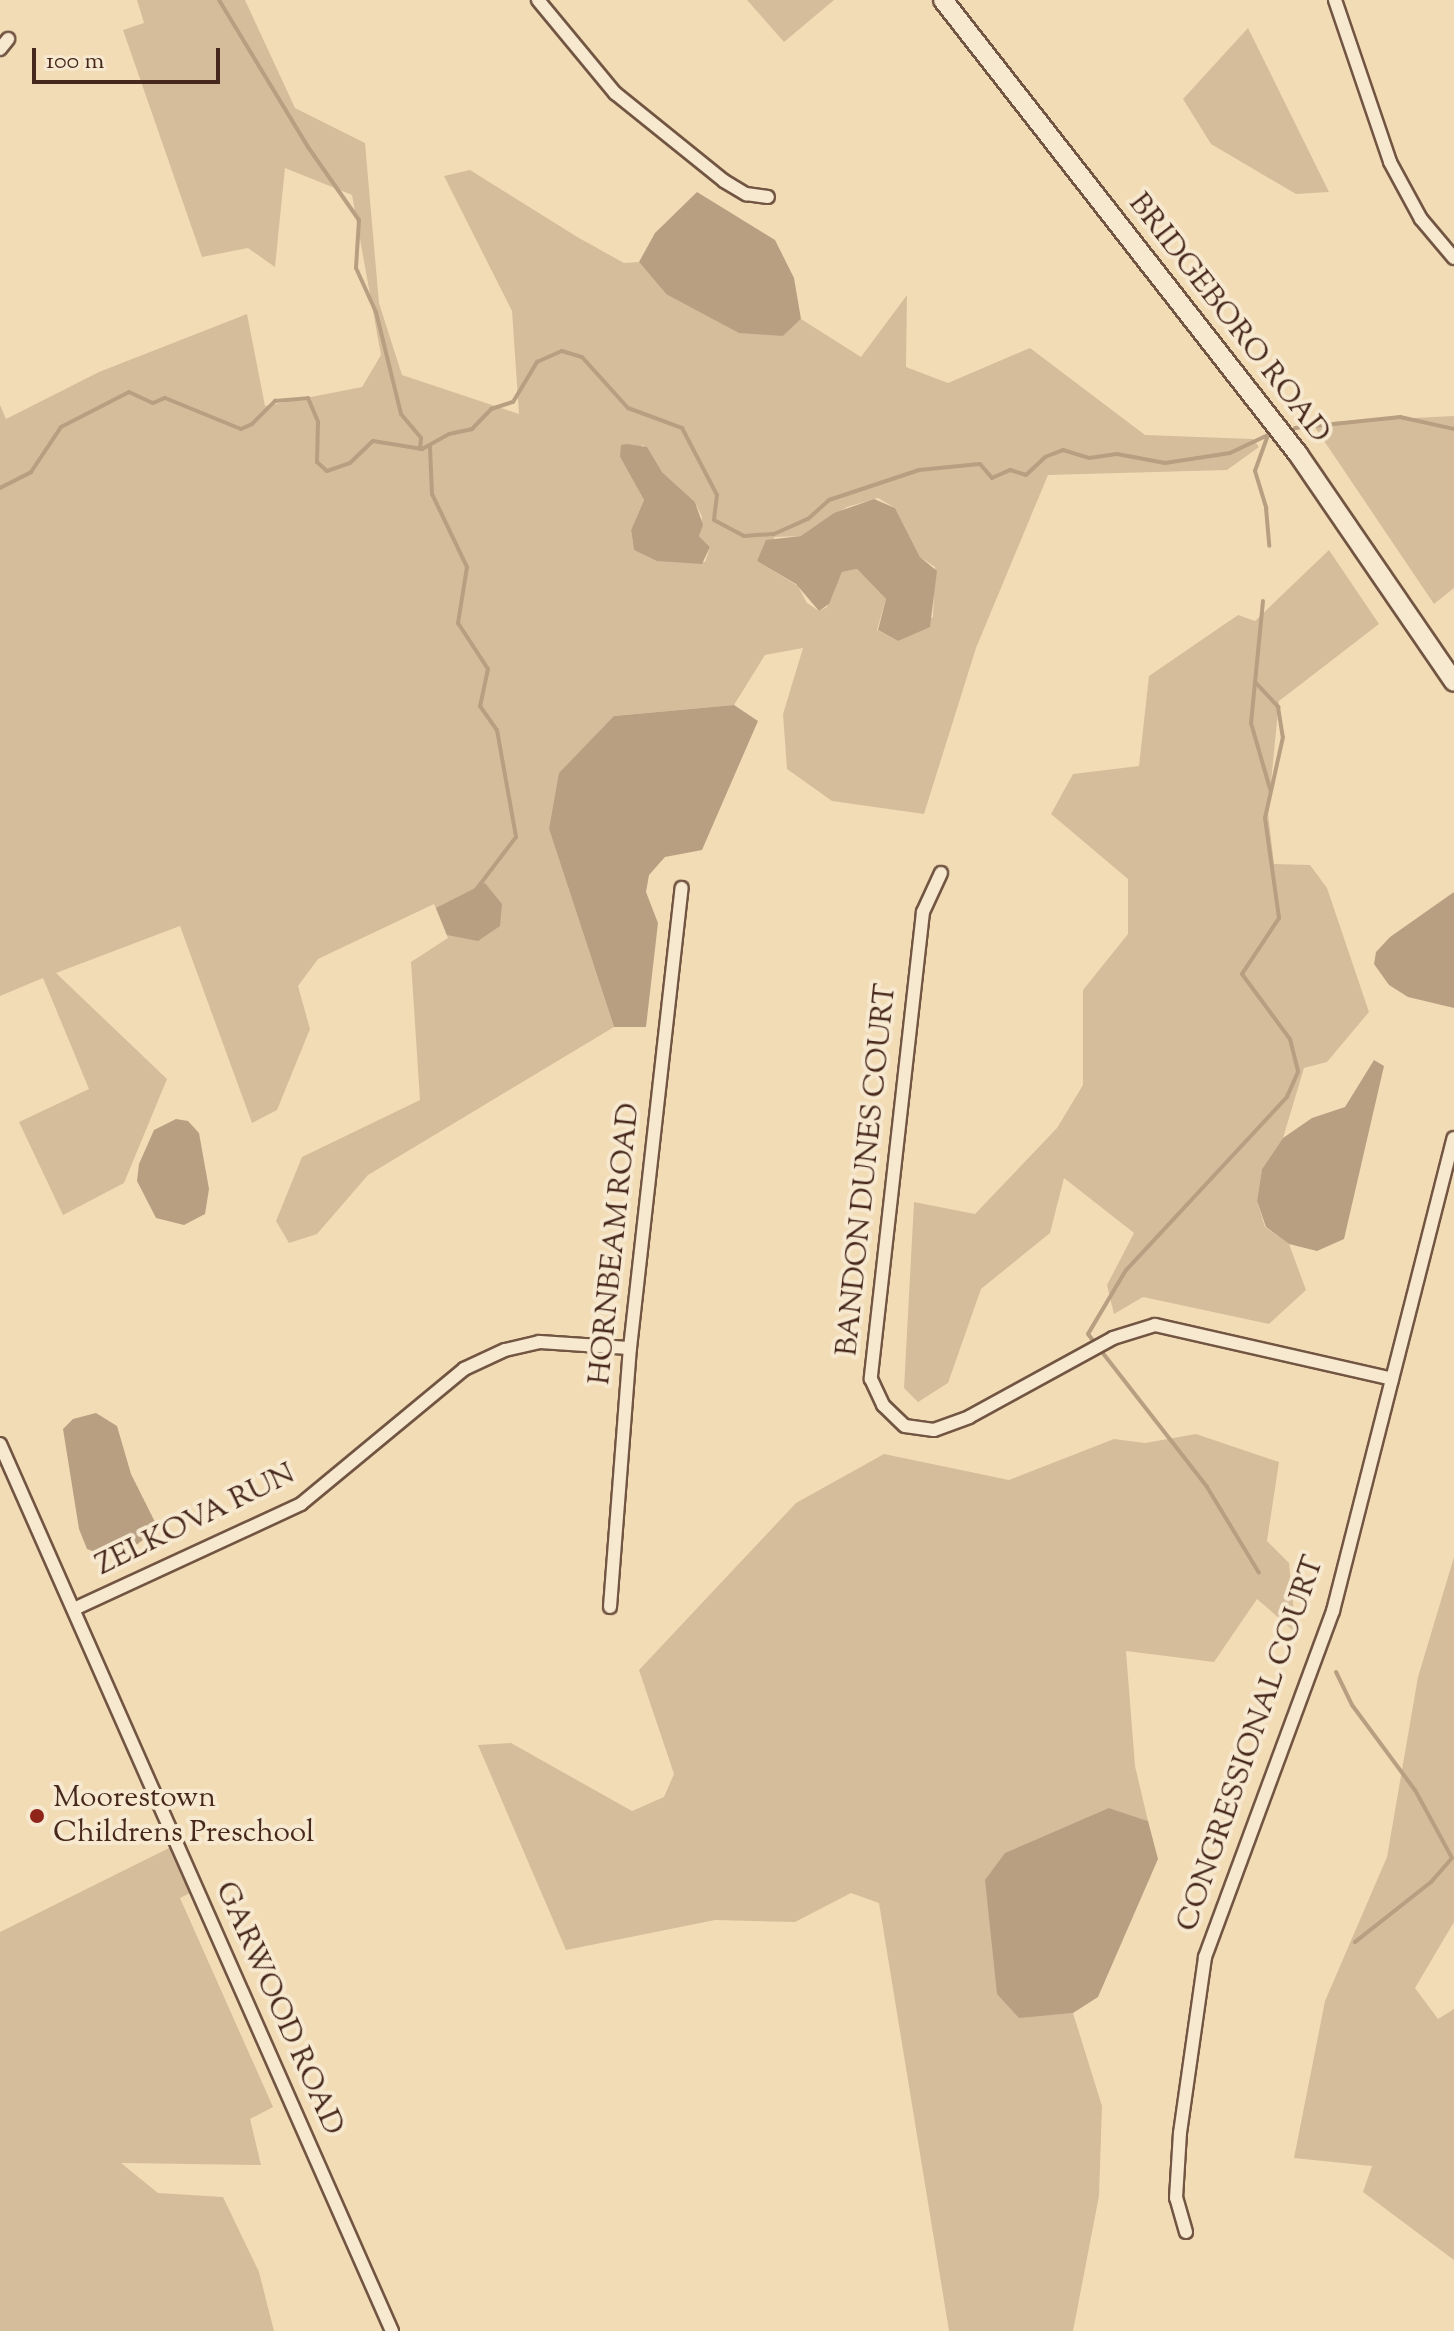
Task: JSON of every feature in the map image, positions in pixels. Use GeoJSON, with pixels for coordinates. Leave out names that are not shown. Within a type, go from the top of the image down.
{"type":"FeatureCollection","features":[{"type":"Feature","properties":{"kind":"main road","name":"BRIDGEBORO ROAD"},"geometry":{"type":"LineString","coordinates":[[943,0],[1298,454],[1454,682]]}},
{"type":"Feature","properties":{"kind":"street"},"geometry":{"type":"LineString","coordinates":[[538,0],[615,93],[724,181],[746,194],[768,197]]}},
{"type":"Feature","properties":{"kind":"street"},"geometry":{"type":"LineString","coordinates":[[1335,0],[1390,162],[1421,219],[1454,258]]}},
{"type":"Feature","properties":{"kind":"street","name":"BANDON DUNES COURT"},"geometry":{"type":"LineString","coordinates":[[941,873],[923,912],[871,1379],[883,1405],[905,1426],[934,1430],[969,1417],[1113,1338],[1155,1325],[1392,1379]]}},
{"type":"Feature","properties":{"kind":"street","name":"HORNBEAM ROAD"},"geometry":{"type":"LineString","coordinates":[[610,1607],[630,1348],[682,888]]}},
{"type":"Feature","properties":{"kind":"street","name":"CONGRESSIONAL COURT"},"geometry":{"type":"LineString","coordinates":[[1186,2232],[1176,2198],[1180,2133],[1205,1957],[1333,1611],[1454,1138]]}},
{"type":"Feature","properties":{"kind":"street","name":"ZELKOVA RUN"},"geometry":{"type":"LineString","coordinates":[[74,1609],[301,1504],[408,1411],[464,1369],[494,1355],[564,1340],[630,1348]]}},
{"type":"Feature","properties":{"kind":"street","name":"GARWOOD ROAD"},"geometry":{"type":"LineString","coordinates":[[0,1444],[392,2331]]}},
{"type":"Feature","properties":{"kind":"shaded area"},"geometry":{"type":"Polygon","coordinates":[[[137,0],[245,0],[295,108],[365,143],[379,303],[402,375],[519,414],[512,311],[444,176],[470,170],[624,263],[639,262],[666,294],[783,336],[801,319],[861,357],[907,295],[906,367],[948,383],[1030,348],[1145,435],[1253,439],[1259,447],[1227,470],[1048,475],[976,648],[924,814],[832,801],[787,769],[783,714],[803,648],[765,655],[734,705],[614,716],[549,829],[614,1027],[368,1175],[317,1234],[289,1243],[276,1221],[302,1157],[420,1100],[411,962],[448,938],[434,904],[318,959],[298,986],[310,1029],[277,1110],[252,1123],[180,926],[56,973],[167,1079],[124,1183],[63,1215],[19,1122],[89,1089],[43,978],[0,996],[0,405],[6,419],[99,372],[247,314],[265,406],[362,387],[381,355],[352,195],[285,168],[275,267],[248,248],[202,257],[123,30],[144,23],[137,0]],[[643,445],[620,457],[644,500],[631,530],[634,550],[666,561],[705,562],[710,547],[699,536],[702,517],[695,502],[662,472],[643,445]],[[878,498],[847,507],[802,536],[775,537],[757,561],[798,586],[807,603],[819,611],[827,607],[842,572],[857,569],[886,599],[877,630],[898,641],[933,617],[935,567],[920,557],[895,508],[878,498]]]}},
{"type":"Feature","properties":{"kind":"shaded area"},"geometry":{"type":"Polygon","coordinates":[[[747,0],[834,0],[784,42],[747,0]]]}},
{"type":"Feature","properties":{"kind":"shaded area"},"geometry":{"type":"Polygon","coordinates":[[[1248,28],[1329,192],[1296,194],[1211,144],[1183,99],[1248,28]]]}},
{"type":"Feature","properties":{"kind":"shaded area"},"geometry":{"type":"Polygon","coordinates":[[[697,192],[775,240],[794,278],[801,319],[783,336],[739,333],[666,294],[639,262],[655,233],[697,192]]]}},
{"type":"Feature","properties":{"kind":"shaded area"},"geometry":{"type":"Polygon","coordinates":[[[1454,416],[1454,588],[1434,604],[1312,423],[1454,416]]]}},
{"type":"Feature","properties":{"kind":"shaded area"},"geometry":{"type":"Polygon","coordinates":[[[621,445],[647,447],[662,472],[695,502],[703,525],[699,536],[710,547],[702,564],[657,561],[634,550],[631,530],[644,500],[620,457],[621,445]]]}},
{"type":"Feature","properties":{"kind":"shaded area"},"geometry":{"type":"Polygon","coordinates":[[[874,499],[895,508],[920,557],[937,571],[930,627],[898,641],[878,630],[886,599],[857,569],[842,572],[829,604],[819,611],[796,584],[757,561],[766,540],[801,536],[834,513],[874,499]]]}},
{"type":"Feature","properties":{"kind":"shaded area"},"geometry":{"type":"Polygon","coordinates":[[[1329,550],[1379,624],[1279,701],[1268,813],[1274,864],[1310,865],[1327,888],[1369,1012],[1327,1062],[1304,1068],[1283,1138],[1262,1169],[1257,1201],[1265,1227],[1289,1244],[1306,1290],[1269,1324],[1143,1297],[1114,1314],[1107,1285],[1134,1233],[1064,1178],[1050,1233],[981,1289],[948,1383],[918,1402],[904,1388],[914,1202],[975,1214],[1057,1128],[1083,1085],[1083,990],[1128,934],[1128,879],[1051,814],[1073,774],[1139,766],[1149,676],[1238,615],[1255,621],[1329,550]]]}},
{"type":"Feature","properties":{"kind":"shaded area"},"geometry":{"type":"Polygon","coordinates":[[[734,705],[758,721],[702,850],[665,857],[649,875],[646,892],[658,923],[646,1027],[614,1027],[549,829],[559,773],[614,716],[734,705]]]}},
{"type":"Feature","properties":{"kind":"shaded area"},"geometry":{"type":"Polygon","coordinates":[[[485,883],[502,904],[500,926],[478,941],[447,935],[436,908],[485,883]]]}},
{"type":"Feature","properties":{"kind":"shaded area"},"geometry":{"type":"Polygon","coordinates":[[[1454,892],[1454,1008],[1408,997],[1389,985],[1374,964],[1376,952],[1390,937],[1454,892]]]}},
{"type":"Feature","properties":{"kind":"shaded area"},"geometry":{"type":"Polygon","coordinates":[[[1374,1060],[1384,1066],[1344,1239],[1317,1251],[1289,1244],[1266,1227],[1257,1201],[1262,1169],[1283,1138],[1312,1118],[1345,1107],[1374,1060]]]}},
{"type":"Feature","properties":{"kind":"shaded area"},"geometry":{"type":"Polygon","coordinates":[[[176,1119],[188,1121],[199,1133],[209,1189],[205,1214],[184,1225],[156,1218],[137,1181],[139,1164],[154,1130],[176,1119]]]}},
{"type":"Feature","properties":{"kind":"shaded area"},"geometry":{"type":"Polygon","coordinates":[[[96,1413],[117,1426],[131,1474],[155,1522],[154,1532],[132,1548],[98,1553],[87,1549],[79,1529],[63,1429],[73,1419],[96,1413]]]}},
{"type":"Feature","properties":{"kind":"shaded area"},"geometry":{"type":"Polygon","coordinates":[[[1196,1434],[1279,1462],[1267,1541],[1289,1563],[1296,1633],[1257,1599],[1214,1662],[1126,1651],[1135,1766],[1148,1821],[1109,1808],[1019,2017],[1073,2013],[1102,2106],[1099,2196],[1073,2331],[949,2331],[879,1903],[851,1893],[795,1922],[715,1920],[566,1950],[478,1745],[511,1743],[632,1811],[664,1797],[674,1774],[639,1670],[796,1503],[884,1454],[1009,1480],[1114,1439],[1145,1443],[1196,1434]]]}},
{"type":"Feature","properties":{"kind":"shaded area"},"geometry":{"type":"Polygon","coordinates":[[[1454,1557],[1454,1922],[1415,1988],[1438,2019],[1454,2009],[1454,2260],[1363,2192],[1372,2166],[1294,2158],[1325,2001],[1387,1857],[1418,1677],[1454,1557]]]}},
{"type":"Feature","properties":{"kind":"shaded area"},"geometry":{"type":"Polygon","coordinates":[[[1109,1808],[1148,1821],[1158,1859],[1098,1997],[1073,2013],[1019,2018],[997,1994],[985,1880],[1005,1853],[1109,1808]]]}},
{"type":"Feature","properties":{"kind":"shaded area"},"geometry":{"type":"Polygon","coordinates":[[[175,1845],[194,1891],[180,1898],[273,2107],[250,2119],[261,2165],[121,2163],[158,2193],[223,2197],[259,2272],[274,2331],[0,2331],[0,1932],[175,1845]]]}},
{"type":"Feature","properties":{"kind":"waterway"},"geometry":{"type":"LineString","coordinates":[[219,0],[308,147],[359,220],[356,268],[376,312],[401,414],[421,438],[420,449]]}},
{"type":"Feature","properties":{"kind":"waterway"},"geometry":{"type":"LineString","coordinates":[[0,488],[31,472],[61,427],[129,392],[153,403],[165,398],[241,429],[252,424],[275,401],[308,398],[318,422],[317,462],[327,471],[350,463],[373,441],[422,449],[449,434],[472,429],[491,409],[513,402],[537,362],[562,351],[582,357],[628,408],[682,428],[717,495],[714,520],[744,536],[774,534],[808,519],[829,500],[919,470],[980,464],[992,478],[1010,470],[1026,475],[1045,457],[1063,450],[1089,458],[1117,454],[1165,463],[1230,453],[1268,435]]}},
{"type":"Feature","properties":{"kind":"waterway"},"geometry":{"type":"LineString","coordinates":[[1295,428],[1400,417],[1454,429]]}},
{"type":"Feature","properties":{"kind":"waterway"},"geometry":{"type":"LineString","coordinates":[[1268,435],[1255,471],[1266,508],[1269,546]]}},
{"type":"Feature","properties":{"kind":"waterway"},"geometry":{"type":"LineString","coordinates":[[430,447],[432,494],[467,567],[458,623],[488,669],[480,706],[497,730],[516,837],[475,891]]}},
{"type":"Feature","properties":{"kind":"waterway"},"geometry":{"type":"LineString","coordinates":[[1263,601],[1251,723],[1270,789]]}},
{"type":"Feature","properties":{"kind":"waterway"},"geometry":{"type":"LineString","coordinates":[[1256,683],[1278,707],[1283,737],[1265,818],[1279,918],[1242,974],[1290,1039],[1298,1072],[1287,1097],[1126,1270],[1088,1334],[1207,1487],[1259,1573]]}},
{"type":"Feature","properties":{"kind":"waterway"},"geometry":{"type":"LineString","coordinates":[[1336,1672],[1352,1705],[1415,1790],[1452,1858],[1431,1882],[1355,1942]]}},
{"type":"Feature","properties":{"kind":"place","name":"Moorestown Childrens Preschool"},"geometry":{"type":"Point","coordinates":[37,1816]}}]}
